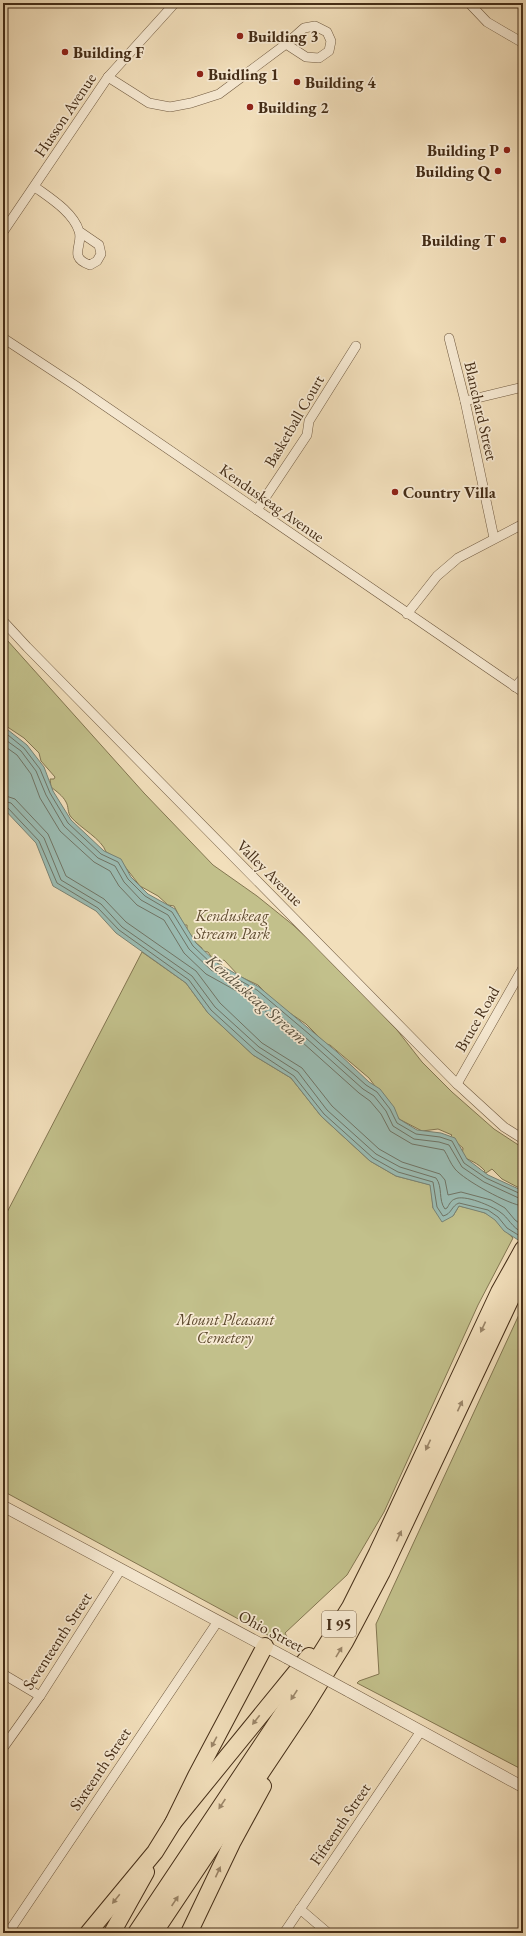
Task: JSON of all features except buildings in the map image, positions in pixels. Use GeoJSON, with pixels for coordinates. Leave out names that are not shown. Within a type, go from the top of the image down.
{"type":"FeatureCollection","features":[{"type":"Feature","properties":{"kind":"highway","name":"I 95"},"geometry":{"type":"LineString","coordinates":[[154,1933],[302,1710],[345,1642],[377,1582],[505,1294],[523,1249]]}},
{"type":"Feature","properties":{"kind":"highway","name":"I 95"},"geometry":{"type":"LineString","coordinates":[[136,1933],[350,1607],[505,1294],[523,1273]]}},
{"type":"Feature","properties":{"kind":"highway"},"geometry":{"type":"LineString","coordinates":[[173,1823],[319,1644],[378,1553]]}},
{"type":"Feature","properties":{"kind":"highway"},"geometry":{"type":"LineString","coordinates":[[112,1933],[141,1882],[155,1852],[173,1823],[196,1776],[265,1646]]}},
{"type":"Feature","properties":{"kind":"highway"},"geometry":{"type":"LineString","coordinates":[[189,1933],[232,1843],[302,1710]]}},
{"type":"Feature","properties":{"kind":"highway"},"geometry":{"type":"LineString","coordinates":[[88,1933],[155,1852]]}},
{"type":"Feature","properties":{"kind":"street","name":"Husson Avenue"},"geometry":{"type":"LineString","coordinates":[[3,232],[35,187],[108,77],[175,3]]}},
{"type":"Feature","properties":{"kind":"street"},"geometry":{"type":"LineString","coordinates":[[469,3],[487,22],[523,43]]}},
{"type":"Feature","properties":{"kind":"street"},"geometry":{"type":"LineString","coordinates":[[108,77],[149,103],[170,107],[191,103],[219,94],[286,44],[304,28],[316,26],[327,32],[331,41],[329,51],[318,58],[306,57],[286,44]]}},
{"type":"Feature","properties":{"kind":"street"},"geometry":{"type":"LineString","coordinates":[[35,187],[54,201],[70,216],[80,232]]}},
{"type":"Feature","properties":{"kind":"street","name":"Kenduskeag Avenue"},"geometry":{"type":"LineString","coordinates":[[3,338],[523,692]]}},
{"type":"Feature","properties":{"kind":"street","name":"Blanchard Street"},"geometry":{"type":"LineString","coordinates":[[449,338],[465,401],[494,538]]}},
{"type":"Feature","properties":{"kind":"street","name":"Basketball Court"},"geometry":{"type":"LineString","coordinates":[[257,510],[307,434],[309,421],[356,346]]}},
{"type":"Feature","properties":{"kind":"street"},"geometry":{"type":"LineString","coordinates":[[465,401],[523,387]]}},
{"type":"Feature","properties":{"kind":"street"},"geometry":{"type":"LineString","coordinates":[[407,614],[430,584],[444,569],[465,554],[523,524]]}},
{"type":"Feature","properties":{"kind":"street","name":"Valley Avenue"},"geometry":{"type":"LineString","coordinates":[[3,621],[457,1084],[504,1127],[523,1139]]}},
{"type":"Feature","properties":{"kind":"street"},"geometry":{"type":"LineString","coordinates":[[515,687],[523,678]]}},
{"type":"Feature","properties":{"kind":"street","name":"Bruce Road"},"geometry":{"type":"LineString","coordinates":[[457,1084],[523,968]]}},
{"type":"Feature","properties":{"kind":"street","name":"Ohio Street"},"geometry":{"type":"LineString","coordinates":[[3,1506],[265,1646],[523,1787]]}},
{"type":"Feature","properties":{"kind":"street","name":"Seventeenth Street"},"geometry":{"type":"LineString","coordinates":[[3,1748],[40,1696],[121,1569]]}},
{"type":"Feature","properties":{"kind":"street","name":"Sixteenth Street"},"geometry":{"type":"LineString","coordinates":[[8,1933],[218,1621]]}},
{"type":"Feature","properties":{"kind":"street"},"geometry":{"type":"LineString","coordinates":[[3,1674],[40,1696]]}},
{"type":"Feature","properties":{"kind":"street","name":"Fifteenth Street"},"geometry":{"type":"LineString","coordinates":[[284,1933],[421,1731]]}},
{"type":"Feature","properties":{"kind":"street"},"geometry":{"type":"LineString","coordinates":[[300,1909],[328,1933]]}},
{"type":"Feature","properties":{"kind":"green space","name":"Kenduskeag Stream Park"},"geometry":{"type":"Polygon","coordinates":[[[7,640],[144,793],[213,865],[257,896],[293,925],[336,965],[397,1030],[422,1062],[452,1092],[494,1129],[523,1148],[523,1190],[502,1179],[492,1169],[486,1173],[483,1172],[485,1171],[474,1162],[462,1156],[463,1148],[450,1137],[452,1135],[438,1129],[422,1131],[399,1119],[369,1078],[330,1045],[326,1044],[306,1024],[278,1005],[258,985],[239,976],[224,960],[220,962],[222,966],[218,965],[217,960],[212,958],[208,952],[202,951],[202,948],[195,942],[194,938],[187,931],[187,925],[184,925],[174,906],[168,905],[158,896],[140,886],[119,859],[106,852],[104,847],[96,838],[71,817],[65,800],[51,787],[50,779],[54,779],[55,777],[41,761],[39,753],[24,738],[3,724],[3,642],[7,640]]]}},
{"type":"Feature","properties":{"kind":"green space","name":"Mount Pleasant Cemetery"},"geometry":{"type":"Polygon","coordinates":[[[142,952],[186,983],[208,1013],[253,1055],[291,1078],[321,1116],[370,1161],[396,1176],[431,1185],[433,1208],[453,1216],[459,1206],[483,1212],[495,1219],[513,1238],[478,1305],[384,1512],[347,1575],[285,1633],[289,1641],[277,1640],[3,1491],[3,1220],[142,952]]]}},
{"type":"Feature","properties":{"kind":"green space"},"geometry":{"type":"Polygon","coordinates":[[[523,1306],[523,1770],[357,1683],[379,1674],[376,1624],[523,1306]]]}},
{"type":"Feature","properties":{"kind":"water","name":"Kenduskeag Stream"},"geometry":{"type":"Polygon","coordinates":[[[3,726],[27,745],[44,767],[53,791],[71,820],[104,851],[121,859],[131,877],[148,894],[175,909],[196,943],[217,963],[259,987],[337,1052],[369,1082],[380,1089],[394,1107],[399,1119],[417,1130],[441,1133],[455,1138],[467,1159],[488,1175],[523,1191],[523,1243],[504,1231],[495,1220],[485,1213],[459,1206],[453,1216],[442,1222],[433,1208],[430,1185],[396,1176],[370,1161],[321,1116],[291,1078],[253,1055],[208,1013],[186,983],[116,933],[96,911],[53,886],[36,843],[3,808],[3,726]]]}},
{"type":"Feature","properties":{"kind":"place","name":"Building 3"},"geometry":{"type":"Point","coordinates":[240,36]}},
{"type":"Feature","properties":{"kind":"place","name":"Building F"},"geometry":{"type":"Point","coordinates":[65,52]}},
{"type":"Feature","properties":{"kind":"place","name":"Buidling 1"},"geometry":{"type":"Point","coordinates":[200,74]}},
{"type":"Feature","properties":{"kind":"place","name":"Building 4"},"geometry":{"type":"Point","coordinates":[297,82]}},
{"type":"Feature","properties":{"kind":"place","name":"Building 2"},"geometry":{"type":"Point","coordinates":[250,107]}},
{"type":"Feature","properties":{"kind":"place","name":"Building P"},"geometry":{"type":"Point","coordinates":[507,150]}},
{"type":"Feature","properties":{"kind":"place","name":"Building Q"},"geometry":{"type":"Point","coordinates":[498,171]}},
{"type":"Feature","properties":{"kind":"place","name":"Building T"},"geometry":{"type":"Point","coordinates":[503,240]}},
{"type":"Feature","properties":{"kind":"place","name":"Country Villa"},"geometry":{"type":"Point","coordinates":[395,492]}}]}
